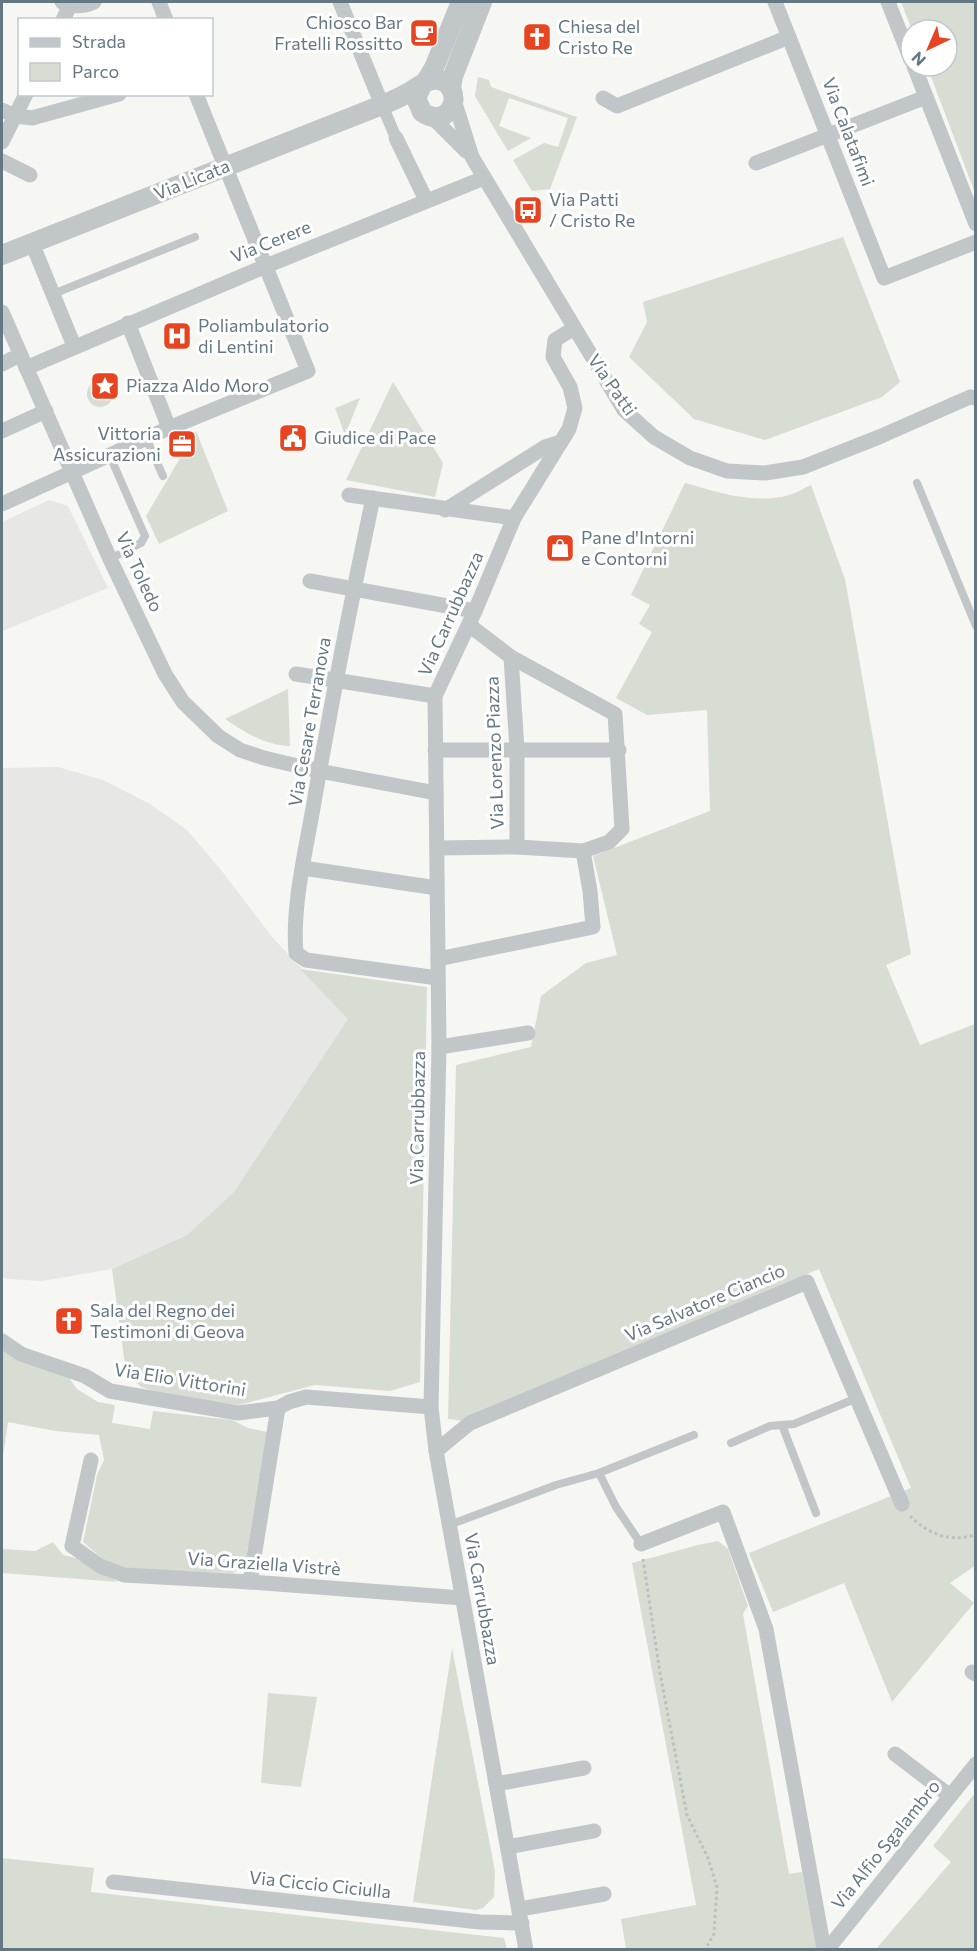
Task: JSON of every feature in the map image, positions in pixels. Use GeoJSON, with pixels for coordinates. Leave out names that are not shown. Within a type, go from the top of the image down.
{"type":"FeatureCollection","features":[{"type":"Feature","properties":{"kind":"street"},"geometry":{"type":"LineString","coordinates":[[63,18],[66,3],[81,7],[94,2]]}},
{"type":"Feature","properties":{"kind":"street"},"geometry":{"type":"LineString","coordinates":[[159,2],[165,18]]}},
{"type":"Feature","properties":{"kind":"street"},"geometry":{"type":"LineString","coordinates":[[340,2],[396,138],[426,200]]}},
{"type":"Feature","properties":{"kind":"street"},"geometry":{"type":"LineString","coordinates":[[460,2],[434,68],[417,93],[425,113],[456,138],[472,158]]}},
{"type":"Feature","properties":{"kind":"street"},"geometry":{"type":"LineString","coordinates":[[382,105],[406,105],[438,117],[449,111],[453,95],[453,76],[482,2]]}},
{"type":"Feature","properties":{"kind":"street","name":"Via Calatafimi"},"geometry":{"type":"LineString","coordinates":[[775,2],[884,278],[975,242]]}},
{"type":"Feature","properties":{"kind":"street"},"geometry":{"type":"LineString","coordinates":[[888,2],[899,30]]}},
{"type":"Feature","properties":{"kind":"street"},"geometry":{"type":"LineString","coordinates":[[603,98],[617,106],[789,37]]}},
{"type":"Feature","properties":{"kind":"street"},"geometry":{"type":"LineString","coordinates":[[919,78],[975,224]]}},
{"type":"Feature","properties":{"kind":"street"},"geometry":{"type":"LineString","coordinates":[[424,83],[432,80],[443,81],[453,95],[472,158]]}},
{"type":"Feature","properties":{"kind":"street","name":"Via Licata"},"geometry":{"type":"LineString","coordinates":[[2,255],[382,105],[424,83]]}},
{"type":"Feature","properties":{"kind":"street"},"geometry":{"type":"LineString","coordinates":[[2,142],[8,113],[24,96]]}},
{"type":"Feature","properties":{"kind":"street"},"geometry":{"type":"LineString","coordinates":[[8,113],[32,118],[112,96]]}},
{"type":"Feature","properties":{"kind":"street"},"geometry":{"type":"LineString","coordinates":[[2,504],[109,454],[308,371],[197,96]]}},
{"type":"Feature","properties":{"kind":"street"},"geometry":{"type":"LineString","coordinates":[[756,163],[926,97]]}},
{"type":"Feature","properties":{"kind":"street","name":"Via Patti"},"geometry":{"type":"LineString","coordinates":[[472,158],[624,410],[654,437],[690,458],[727,471],[765,473],[803,467],[970,397],[975,398]]}},
{"type":"Feature","properties":{"kind":"street"},"geometry":{"type":"LineString","coordinates":[[2,161],[30,175]]}},
{"type":"Feature","properties":{"kind":"street","name":"Via Cerere"},"geometry":{"type":"LineString","coordinates":[[2,364],[23,361],[74,346],[484,178]]}},
{"type":"Feature","properties":{"kind":"street"},"geometry":{"type":"LineString","coordinates":[[32,243],[74,346]]}},
{"type":"Feature","properties":{"kind":"street","name":"Via Toledo"},"geometry":{"type":"LineString","coordinates":[[2,312],[110,559],[165,674],[183,702],[218,736],[240,750],[319,771],[436,793]]}},
{"type":"Feature","properties":{"kind":"street"},"geometry":{"type":"LineString","coordinates":[[128,323],[169,428]]}},
{"type":"Feature","properties":{"kind":"street","name":"Via Carrubbazza"},"geometry":{"type":"LineString","coordinates":[[526,1950],[448,1525],[436,1451],[432,1407],[439,1047],[435,696],[472,618],[514,518],[569,429],[574,408],[570,387],[553,357],[555,340],[574,328]]}},
{"type":"Feature","properties":{"kind":"street"},"geometry":{"type":"LineString","coordinates":[[2,431],[45,411]]}},
{"type":"Feature","properties":{"kind":"street"},"geometry":{"type":"LineString","coordinates":[[445,510],[545,447],[561,442]]}},
{"type":"Feature","properties":{"kind":"street"},"geometry":{"type":"LineString","coordinates":[[349,495],[514,518]]}},
{"type":"Feature","properties":{"kind":"street","name":"Via Cesare Terranova"},"geometry":{"type":"LineString","coordinates":[[373,498],[319,771],[294,933],[296,953],[306,960],[438,978]]}},
{"type":"Feature","properties":{"kind":"street"},"geometry":{"type":"LineString","coordinates":[[310,581],[354,589],[472,618],[511,657],[615,714],[619,750],[622,829],[609,842],[583,852],[517,847],[437,848]]}},
{"type":"Feature","properties":{"kind":"street","name":"Via Lorenzo Piazza"},"geometry":{"type":"LineString","coordinates":[[511,657],[517,749],[517,847]]}},
{"type":"Feature","properties":{"kind":"street"},"geometry":{"type":"LineString","coordinates":[[296,674],[435,696]]}},
{"type":"Feature","properties":{"kind":"street"},"geometry":{"type":"LineString","coordinates":[[435,750],[619,750]]}},
{"type":"Feature","properties":{"kind":"street"},"geometry":{"type":"LineString","coordinates":[[438,959],[593,927],[583,852]]}},
{"type":"Feature","properties":{"kind":"street"},"geometry":{"type":"LineString","coordinates":[[303,868],[437,888]]}},
{"type":"Feature","properties":{"kind":"street"},"geometry":{"type":"LineString","coordinates":[[439,1047],[528,1033]]}},
{"type":"Feature","properties":{"kind":"street","name":"Via Salvatore Ciancio"},"geometry":{"type":"LineString","coordinates":[[436,1451],[470,1424],[807,1282],[902,1504]]}},
{"type":"Feature","properties":{"kind":"street","name":"Via Elio Vittorini"},"geometry":{"type":"LineString","coordinates":[[2,1341],[21,1354],[84,1376],[110,1391],[238,1413],[278,1408],[306,1397],[432,1407]]}},
{"type":"Feature","properties":{"kind":"street"},"geometry":{"type":"LineString","coordinates":[[250,1582],[278,1408]]}},
{"type":"Feature","properties":{"kind":"street","name":"Via Graziella Vistrè"},"geometry":{"type":"LineString","coordinates":[[91,1460],[72,1546],[100,1566],[124,1575],[462,1598]]}},
{"type":"Feature","properties":{"kind":"street"},"geometry":{"type":"LineString","coordinates":[[641,1544],[723,1512],[766,1629],[826,1950]]}},
{"type":"Feature","properties":{"kind":"street"},"geometry":{"type":"LineString","coordinates":[[895,1754],[950,1796]]}},
{"type":"Feature","properties":{"kind":"street","name":"Via Alfio Sgalambro"},"geometry":{"type":"LineString","coordinates":[[826,1950],[975,1764]]}},
{"type":"Feature","properties":{"kind":"street"},"geometry":{"type":"LineString","coordinates":[[496,1784],[585,1768]]}},
{"type":"Feature","properties":{"kind":"street"},"geometry":{"type":"LineString","coordinates":[[508,1847],[594,1831]]}},
{"type":"Feature","properties":{"kind":"street","name":"Via Ciccio Ciciulla"},"geometry":{"type":"LineString","coordinates":[[113,1882],[480,1922],[521,1916],[604,1894]]}},
{"type":"Feature","properties":{"kind":"lane"},"geometry":{"type":"LineString","coordinates":[[53,294],[195,237]]}},
{"type":"Feature","properties":{"kind":"lane"},"geometry":{"type":"LineString","coordinates":[[146,438],[163,476]]}},
{"type":"Feature","properties":{"kind":"lane"},"geometry":{"type":"LineString","coordinates":[[109,454],[146,536],[141,543],[110,559]]}},
{"type":"Feature","properties":{"kind":"lane"},"geometry":{"type":"LineString","coordinates":[[917,483],[975,626]]}},
{"type":"Feature","properties":{"kind":"lane"},"geometry":{"type":"LineString","coordinates":[[731,1443],[770,1426],[794,1424],[857,1398]]}},
{"type":"Feature","properties":{"kind":"lane"},"geometry":{"type":"LineString","coordinates":[[782,1425],[816,1513]]}},
{"type":"Feature","properties":{"kind":"lane"},"geometry":{"type":"LineString","coordinates":[[448,1525],[556,1485],[599,1473],[694,1435]]}},
{"type":"Feature","properties":{"kind":"lane"},"geometry":{"type":"LineString","coordinates":[[599,1473],[616,1507],[641,1544]]}},
{"type":"Feature","properties":{"kind":"path"},"geometry":{"type":"LineString","coordinates":[[902,1504],[908,1514],[931,1533],[950,1538],[975,1534]]}},
{"type":"Feature","properties":{"kind":"path"},"geometry":{"type":"LineString","coordinates":[[641,1544],[660,1673],[687,1815],[708,1857],[717,1887],[714,1934],[705,1950]]}},
{"type":"Feature","properties":{"kind":"shaded area"},"geometry":{"type":"Polygon","coordinates":[[[49,500],[68,506],[108,588],[2,631],[2,522],[49,500]]]}},
{"type":"Feature","properties":{"kind":"shaded area"},"geometry":{"type":"Polygon","coordinates":[[[58,767],[103,780],[150,804],[187,830],[273,938],[349,1019],[234,1192],[187,1235],[112,1269],[42,1281],[8,1279],[2,1278],[2,768],[58,767]]]}},
{"type":"Feature","properties":{"kind":"green space"},"geometry":{"type":"Polygon","coordinates":[[[901,2],[975,2],[975,193],[932,78],[959,78],[959,18],[907,18],[901,2]]]}},
{"type":"Feature","properties":{"kind":"green space"},"geometry":{"type":"Polygon","coordinates":[[[478,77],[489,80],[491,87],[577,117],[550,189],[532,191],[513,160],[544,143],[558,147],[568,118],[509,98],[499,126],[531,138],[508,151],[475,96],[478,77]]]}},
{"type":"Feature","properties":{"kind":"green space"},"geometry":{"type":"Polygon","coordinates":[[[843,237],[900,382],[882,397],[765,440],[694,419],[629,357],[647,322],[643,302],[843,237]]]}},
{"type":"Feature","properties":{"kind":"green space"},"geometry":{"type":"Polygon","coordinates":[[[100,381],[109,385],[113,394],[109,403],[100,407],[91,403],[87,394],[91,385],[100,381]]]}},
{"type":"Feature","properties":{"kind":"green space"},"geometry":{"type":"Polygon","coordinates":[[[393,382],[443,463],[435,497],[346,480],[393,382]]]}},
{"type":"Feature","properties":{"kind":"green space"},"geometry":{"type":"Polygon","coordinates":[[[360,398],[345,435],[335,408],[360,398]]]}},
{"type":"Feature","properties":{"kind":"green space"},"geometry":{"type":"Polygon","coordinates":[[[196,431],[228,511],[159,544],[146,516],[196,431]]]}},
{"type":"Feature","properties":{"kind":"green space"},"geometry":{"type":"Polygon","coordinates":[[[685,483],[736,496],[763,499],[789,495],[811,485],[845,579],[911,954],[886,965],[920,1045],[975,1024],[976,1565],[950,1583],[974,1603],[892,1702],[844,1583],[773,1612],[749,1553],[911,1488],[819,1269],[464,1421],[448,1419],[456,1065],[531,1047],[541,996],[586,963],[617,955],[593,856],[710,811],[707,710],[647,715],[616,698],[652,632],[639,624],[650,605],[631,595],[685,483]]]}},
{"type":"Feature","properties":{"kind":"green space"},"geometry":{"type":"Polygon","coordinates":[[[288,689],[290,746],[264,741],[225,719],[288,689]]]}},
{"type":"Feature","properties":{"kind":"green space"},"geometry":{"type":"Polygon","coordinates":[[[300,969],[427,987],[420,1382],[390,1391],[315,1385],[239,1405],[170,1396],[141,1387],[126,1372],[112,1269],[187,1235],[234,1192],[348,1019],[300,969]]]}},
{"type":"Feature","properties":{"kind":"green space"},"geometry":{"type":"Polygon","coordinates":[[[2,1347],[67,1375],[77,1389],[98,1402],[115,1405],[112,1423],[150,1429],[153,1411],[232,1420],[248,1428],[267,1432],[245,1565],[233,1573],[127,1569],[104,1560],[83,1542],[97,1475],[104,1460],[99,1435],[55,1431],[8,1422],[2,1463],[2,1347]]]}},
{"type":"Feature","properties":{"kind":"green space"},"geometry":{"type":"Polygon","coordinates":[[[718,1541],[728,1549],[748,1606],[743,1614],[789,1874],[802,1872],[816,1947],[814,1950],[626,1949],[621,1919],[696,1905],[632,1563],[718,1541]]]}},
{"type":"Feature","properties":{"kind":"green space"},"geometry":{"type":"Polygon","coordinates":[[[53,1542],[63,1555],[76,1558],[118,1582],[2,1573],[2,1549],[35,1551],[53,1542]]]}},
{"type":"Feature","properties":{"kind":"green space"},"geometry":{"type":"Polygon","coordinates":[[[452,1648],[495,1871],[494,1897],[483,1908],[476,1910],[413,1902],[452,1648]]]}},
{"type":"Feature","properties":{"kind":"green space"},"geometry":{"type":"Polygon","coordinates":[[[268,1693],[317,1697],[301,1787],[261,1783],[268,1693]]]}},
{"type":"Feature","properties":{"kind":"green space"},"geometry":{"type":"Polygon","coordinates":[[[975,1793],[975,1949],[876,1949],[951,1862],[933,1846],[975,1793]]]}},
{"type":"Feature","properties":{"kind":"green space"},"geometry":{"type":"Polygon","coordinates":[[[2,1858],[94,1868],[91,1892],[504,1938],[507,1949],[2,1949],[2,1858]]]}},
{"type":"Feature","properties":{"kind":"place","name":"Chiosco Bar Fratelli Rossitto"},"geometry":{"type":"Point","coordinates":[424,33]}},
{"type":"Feature","properties":{"kind":"place","name":"Chiesa del Cristo Re"},"geometry":{"type":"Point","coordinates":[537,37]}},
{"type":"Feature","properties":{"kind":"place","name":"Via Patti / Cristo Re"},"geometry":{"type":"Point","coordinates":[528,210]}},
{"type":"Feature","properties":{"kind":"place","name":"Poliambulatorio di Lentini"},"geometry":{"type":"Point","coordinates":[177,336]}},
{"type":"Feature","properties":{"kind":"place","name":"Piazza Aldo Moro"},"geometry":{"type":"Point","coordinates":[105,386]}},
{"type":"Feature","properties":{"kind":"place","name":"Giudice di Pace"},"geometry":{"type":"Point","coordinates":[293,438]}},
{"type":"Feature","properties":{"kind":"place","name":"Vittoria Assicurazioni"},"geometry":{"type":"Point","coordinates":[182,444]}},
{"type":"Feature","properties":{"kind":"place","name":"Pane d'Intorni e Contorni"},"geometry":{"type":"Point","coordinates":[560,548]}},
{"type":"Feature","properties":{"kind":"place","name":"Sala del Regno dei Testimoni di Geova"},"geometry":{"type":"Point","coordinates":[69,1321]}}]}
